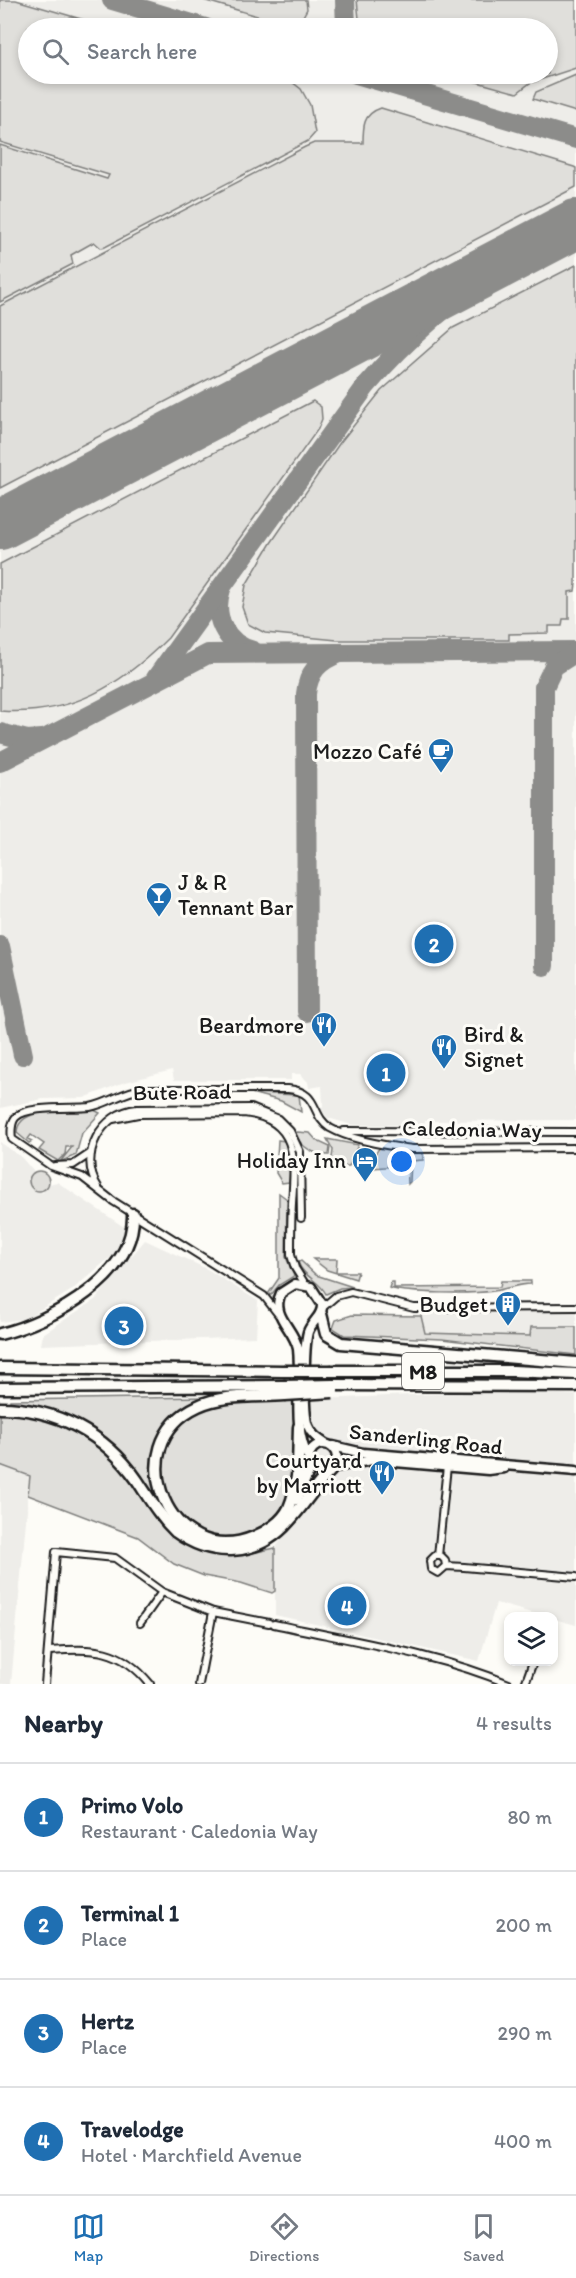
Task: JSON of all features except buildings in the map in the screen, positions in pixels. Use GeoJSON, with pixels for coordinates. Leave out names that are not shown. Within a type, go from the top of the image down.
{"type":"FeatureCollection","features":[{"type":"Feature","properties":{"kind":"highway"},"geometry":{"type":"LineString","coordinates":[[0,1334],[44,1318],[87,1293],[112,1268],[130,1242],[134,1214]]}},
{"type":"Feature","properties":{"kind":"highway"},"geometry":{"type":"LineString","coordinates":[[322,1311],[326,1334],[341,1343],[576,1363]]}},
{"type":"Feature","properties":{"kind":"highway","name":"M8"},"geometry":{"type":"LineString","coordinates":[[0,1368],[513,1371],[576,1374]]}},
{"type":"Feature","properties":{"kind":"highway","name":"M8"},"geometry":{"type":"LineString","coordinates":[[0,1374],[153,1370]]}},
{"type":"Feature","properties":{"kind":"highway","name":"M8"},"geometry":{"type":"LineString","coordinates":[[284,1390],[443,1384],[576,1386]]}},
{"type":"Feature","properties":{"kind":"highway"},"geometry":{"type":"LineString","coordinates":[[0,1390],[58,1387],[284,1390]]}},
{"type":"Feature","properties":{"kind":"highway"},"geometry":{"type":"LineString","coordinates":[[284,1390],[214,1401],[188,1412],[167,1434],[159,1455],[157,1475],[168,1510],[182,1526],[202,1538],[224,1542],[250,1539],[272,1526],[287,1511],[303,1486],[310,1462]]}},
{"type":"Feature","properties":{"kind":"highway"},"geometry":{"type":"LineString","coordinates":[[0,1408],[45,1413],[86,1431],[119,1458],[176,1532],[187,1540],[212,1550],[237,1551],[271,1538],[290,1521],[310,1492],[332,1469]]}},
{"type":"Feature","properties":{"kind":"highway"},"geometry":{"type":"LineString","coordinates":[[287,1511],[297,1480],[299,1426]]}},
{"type":"Feature","properties":{"kind":"street"},"geometry":{"type":"LineString","coordinates":[[335,1130],[328,1127],[309,1096],[298,1090],[143,1089],[127,1091],[92,1107],[27,1111],[16,1116],[12,1139],[51,1166],[82,1177],[134,1214],[264,1296],[295,1339],[298,1349],[299,1426],[302,1442],[310,1462],[322,1472],[332,1469],[338,1459],[328,1445],[314,1436],[307,1420],[307,1338],[310,1328],[336,1296],[351,1292],[408,1307],[576,1307]]}},
{"type":"Feature","properties":{"kind":"street","name":"Bute Road"},"geometry":{"type":"LineString","coordinates":[[91,1153],[96,1136],[112,1119],[138,1114],[254,1112]]}},
{"type":"Feature","properties":{"kind":"street"},"geometry":{"type":"LineString","coordinates":[[254,1112],[278,1119],[296,1141],[301,1158],[301,1218]]}},
{"type":"Feature","properties":{"kind":"street"},"geometry":{"type":"LineString","coordinates":[[254,1112],[277,1125],[286,1134],[294,1150],[291,1255],[304,1284],[319,1295],[322,1311]]}},
{"type":"Feature","properties":{"kind":"street","name":"Caledonia Way"},"geometry":{"type":"LineString","coordinates":[[335,1130],[366,1133],[576,1132]]}},
{"type":"Feature","properties":{"kind":"street","name":"Caledonia Way"},"geometry":{"type":"LineString","coordinates":[[335,1130],[352,1137],[412,1149],[576,1148]]}},
{"type":"Feature","properties":{"kind":"street"},"geometry":{"type":"LineString","coordinates":[[51,1166],[73,1165],[91,1153]]}},
{"type":"Feature","properties":{"kind":"street"},"geometry":{"type":"LineString","coordinates":[[91,1153],[92,1173],[100,1190]]}},
{"type":"Feature","properties":{"kind":"street"},"geometry":{"type":"LineString","coordinates":[[280,1317],[277,1305],[281,1293],[290,1285],[304,1284]]}},
{"type":"Feature","properties":{"kind":"street"},"geometry":{"type":"LineString","coordinates":[[310,1462],[314,1446],[328,1445]]}},
{"type":"Feature","properties":{"kind":"street","name":"Sanderling Road"},"geometry":{"type":"LineString","coordinates":[[328,1445],[363,1453],[576,1471]]}},
{"type":"Feature","properties":{"kind":"street","name":"Sanderling Road"},"geometry":{"type":"LineString","coordinates":[[332,1469],[372,1460],[488,1470],[517,1467]]}},
{"type":"Feature","properties":{"kind":"street"},"geometry":{"type":"LineString","coordinates":[[438,1556],[447,1466]]}},
{"type":"Feature","properties":{"kind":"street"},"geometry":{"type":"LineString","coordinates":[[45,1684],[57,1552],[115,1558],[162,1592],[213,1612],[379,1646],[479,1672],[509,1684]]}},
{"type":"Feature","properties":{"kind":"street"},"geometry":{"type":"LineString","coordinates":[[438,1556],[430,1561],[431,1569],[438,1573],[446,1566],[576,1577]]}},
{"type":"Feature","properties":{"kind":"street"},"geometry":{"type":"LineString","coordinates":[[438,1556],[445,1560],[446,1566]]}},
{"type":"Feature","properties":{"kind":"street"},"geometry":{"type":"LineString","coordinates":[[140,1623],[162,1592]]}},
{"type":"Feature","properties":{"kind":"street"},"geometry":{"type":"LineString","coordinates":[[200,1684],[213,1612]]}},
{"type":"Feature","properties":{"kind":"street"},"geometry":{"type":"LineString","coordinates":[[49,1651],[77,1649],[112,1653],[133,1666],[148,1681],[137,1684]]}},
{"type":"Feature","properties":{"kind":"street"},"geometry":{"type":"LineString","coordinates":[[525,1684],[532,1666]]}},
{"type":"Feature","properties":{"kind":"shaded area"},"geometry":{"type":"Polygon","coordinates":[[[0,0],[576,0],[576,1120],[425,1121],[425,1125],[352,1125],[328,1118],[320,1108],[323,1106],[322,1086],[309,1088],[308,1082],[300,1074],[291,1074],[291,1080],[174,1080],[172,1070],[122,1083],[84,1098],[43,1099],[0,1108],[0,0]]]}},
{"type":"Feature","properties":{"kind":"shaded area"},"geometry":{"type":"Polygon","coordinates":[[[0,0],[16,0],[78,18],[18,18],[18,84],[295,84],[301,89],[310,105],[315,133],[308,141],[105,247],[101,248],[94,242],[71,255],[73,264],[0,302],[0,145],[107,179],[109,175],[0,142],[0,0]]]}},
{"type":"Feature","properties":{"kind":"shaded area"},"geometry":{"type":"Polygon","coordinates":[[[203,0],[306,0],[307,9],[302,18],[264,18],[203,0]]]}},
{"type":"Feature","properties":{"kind":"shaded area"},"geometry":{"type":"Polygon","coordinates":[[[357,0],[576,0],[576,68],[558,74],[558,18],[359,18],[357,0]]]}},
{"type":"Feature","properties":{"kind":"shaded area"},"geometry":{"type":"Polygon","coordinates":[[[576,75],[576,112],[533,99],[536,92],[576,75]]]}},
{"type":"Feature","properties":{"kind":"shaded area"},"geometry":{"type":"Polygon","coordinates":[[[484,84],[529,84],[517,93],[484,84]]]}},
{"type":"Feature","properties":{"kind":"shaded area"},"geometry":{"type":"Polygon","coordinates":[[[381,108],[574,167],[576,168],[576,187],[0,488],[0,306],[305,147],[314,143],[363,143],[363,131],[367,117],[381,108]]]}},
{"type":"Feature","properties":{"kind":"shaded area"},"geometry":{"type":"Polygon","coordinates":[[[576,265],[576,584],[575,591],[569,592],[569,619],[563,619],[562,626],[549,626],[549,633],[509,634],[509,640],[337,640],[265,633],[248,624],[242,607],[246,585],[271,543],[339,444],[381,391],[453,328],[576,265]]]}},
{"type":"Feature","properties":{"kind":"shaded area"},"geometry":{"type":"Polygon","coordinates":[[[313,401],[321,407],[322,419],[318,429],[168,638],[131,670],[93,694],[72,703],[49,708],[0,711],[0,564],[313,401]]]}},
{"type":"Feature","properties":{"kind":"shaded area"},"geometry":{"type":"Polygon","coordinates":[[[251,1093],[299,1095],[301,1112],[281,1101],[251,1093]]]}},
{"type":"Feature","properties":{"kind":"shaded area"},"geometry":{"type":"Polygon","coordinates":[[[94,1110],[100,1113],[82,1133],[76,1155],[60,1162],[72,1147],[66,1147],[65,1154],[58,1161],[39,1150],[44,1144],[31,1135],[28,1139],[32,1141],[29,1143],[17,1133],[19,1124],[36,1114],[94,1110]]]}},
{"type":"Feature","properties":{"kind":"shaded area"},"geometry":{"type":"Polygon","coordinates":[[[297,1132],[310,1133],[317,1141],[330,1147],[329,1155],[318,1154],[309,1149],[298,1139],[295,1134],[297,1132]]]}},
{"type":"Feature","properties":{"kind":"shaded area"},"geometry":{"type":"Polygon","coordinates":[[[327,1139],[358,1145],[349,1166],[331,1166],[333,1150],[327,1139]]]}},
{"type":"Feature","properties":{"kind":"shaded area"},"geometry":{"type":"Polygon","coordinates":[[[278,1140],[285,1141],[291,1161],[289,1182],[282,1183],[276,1173],[278,1140]]]}},
{"type":"Feature","properties":{"kind":"shaded area"},"geometry":{"type":"Polygon","coordinates":[[[0,1142],[21,1157],[34,1172],[30,1179],[42,1193],[49,1184],[57,1182],[127,1229],[113,1255],[72,1290],[25,1319],[0,1322],[0,1142]]]}},
{"type":"Feature","properties":{"kind":"shaded area"},"geometry":{"type":"Polygon","coordinates":[[[380,1147],[423,1151],[423,1160],[411,1161],[408,1184],[407,1160],[396,1160],[396,1166],[373,1168],[373,1157],[380,1147]]]}},
{"type":"Feature","properties":{"kind":"shaded area"},"geometry":{"type":"Polygon","coordinates":[[[39,1171],[46,1174],[49,1181],[46,1188],[39,1191],[32,1188],[29,1181],[32,1174],[39,1171]]]}},
{"type":"Feature","properties":{"kind":"shaded area"},"geometry":{"type":"Polygon","coordinates":[[[279,1193],[287,1199],[286,1257],[294,1276],[279,1285],[271,1295],[268,1294],[279,1278],[279,1193]]]}},
{"type":"Feature","properties":{"kind":"shaded area"},"geometry":{"type":"Polygon","coordinates":[[[145,1240],[207,1269],[258,1301],[256,1337],[41,1345],[43,1334],[96,1299],[145,1240]]]}},
{"type":"Feature","properties":{"kind":"shaded area"},"geometry":{"type":"Polygon","coordinates":[[[313,1259],[337,1259],[336,1272],[358,1272],[356,1279],[327,1270],[313,1259]]]}},
{"type":"Feature","properties":{"kind":"shaded area"},"geometry":{"type":"Polygon","coordinates":[[[301,1261],[316,1275],[353,1287],[340,1288],[326,1294],[300,1267],[298,1262],[301,1261]]]}},
{"type":"Feature","properties":{"kind":"shaded area"},"geometry":{"type":"Polygon","coordinates":[[[501,1281],[531,1281],[531,1284],[471,1293],[389,1288],[391,1282],[394,1282],[394,1288],[500,1287],[501,1281]]]}},
{"type":"Feature","properties":{"kind":"shaded area"},"geometry":{"type":"Polygon","coordinates":[[[421,1311],[576,1311],[576,1327],[531,1327],[530,1336],[424,1333],[421,1311]]]}},
{"type":"Feature","properties":{"kind":"shaded area"},"geometry":{"type":"Polygon","coordinates":[[[352,1315],[421,1316],[425,1333],[530,1336],[531,1327],[576,1327],[576,1355],[442,1339],[344,1335],[333,1328],[336,1320],[352,1315]]]}},
{"type":"Feature","properties":{"kind":"shaded area"},"geometry":{"type":"Polygon","coordinates":[[[504,1391],[576,1395],[576,1625],[558,1620],[558,1612],[529,1612],[496,1603],[479,1661],[275,1615],[275,1548],[297,1519],[296,1400],[504,1391]]]}},
{"type":"Feature","properties":{"kind":"shaded area"},"geometry":{"type":"Polygon","coordinates":[[[207,1397],[175,1418],[165,1430],[158,1444],[153,1475],[162,1511],[116,1452],[82,1423],[61,1413],[37,1406],[10,1403],[10,1400],[207,1397]]]}},
{"type":"Feature","properties":{"kind":"shaded area"},"geometry":{"type":"Polygon","coordinates":[[[295,1401],[294,1477],[288,1501],[277,1518],[259,1530],[247,1534],[215,1536],[190,1526],[173,1508],[164,1486],[163,1461],[171,1437],[187,1417],[223,1403],[295,1401]]]}},
{"type":"Feature","properties":{"kind":"shaded area"},"geometry":{"type":"Polygon","coordinates":[[[0,1412],[17,1413],[49,1421],[93,1443],[124,1469],[152,1513],[165,1528],[178,1540],[192,1548],[222,1555],[275,1548],[275,1591],[272,1593],[241,1583],[204,1576],[174,1564],[138,1537],[28,1495],[30,1476],[0,1465],[0,1412]]]}},
{"type":"Feature","properties":{"kind":"shaded area"},"geometry":{"type":"Polygon","coordinates":[[[0,1465],[30,1477],[11,1684],[0,1684],[0,1465]]]}},
{"type":"Feature","properties":{"kind":"taxiway"},"geometry":{"type":"LineString","coordinates":[[112,0],[172,18]]}},
{"type":"Feature","properties":{"kind":"taxiway"},"geometry":{"type":"LineString","coordinates":[[345,0],[346,18]]}},
{"type":"Feature","properties":{"kind":"taxiway"},"geometry":{"type":"LineString","coordinates":[[390,84],[576,139]]}},
{"type":"Feature","properties":{"kind":"taxiway"},"geometry":{"type":"LineString","coordinates":[[156,678],[382,367],[434,317],[512,258]]}},
{"type":"Feature","properties":{"kind":"taxiway"},"geometry":{"type":"LineString","coordinates":[[221,589],[218,609],[223,628],[235,642],[253,651]]}},
{"type":"Feature","properties":{"kind":"taxiway"},"geometry":{"type":"LineString","coordinates":[[0,762],[208,654],[576,651]]}},
{"type":"Feature","properties":{"kind":"taxiway"},"geometry":{"type":"LineString","coordinates":[[544,966],[544,687],[554,666],[576,652]]}},
{"type":"Feature","properties":{"kind":"taxiway"},"geometry":{"type":"LineString","coordinates":[[307,1012],[306,694],[309,679],[316,668],[326,659],[340,653]]}},
{"type":"Feature","properties":{"kind":"taxiway"},"geometry":{"type":"LineString","coordinates":[[0,733],[27,740],[41,739]]}},
{"type":"Feature","properties":{"kind":"taxiway"},"geometry":{"type":"LineString","coordinates":[[0,946],[23,1055]]}},
{"type":"Feature","properties":{"kind":"runway"},"geometry":{"type":"LineString","coordinates":[[0,525],[576,224]]}},
{"type":"Feature","properties":{"kind":"place","name":"Mozzo Café"},"geometry":{"type":"Point","coordinates":[441,774]}},
{"type":"Feature","properties":{"kind":"place","name":"J & R Tennant Bar"},"geometry":{"type":"Point","coordinates":[159,918]}},
{"type":"Feature","properties":{"kind":"place","name":"Terminal 1"},"geometry":{"type":"Point","coordinates":[434,944]}},
{"type":"Feature","properties":{"kind":"place","name":"Beardmore"},"geometry":{"type":"Point","coordinates":[324,1048]}},
{"type":"Feature","properties":{"kind":"place","name":"Bird & Signet"},"geometry":{"type":"Point","coordinates":[444,1070]}},
{"type":"Feature","properties":{"kind":"place","name":"Primo Volo"},"geometry":{"type":"Point","coordinates":[386,1073]}},
{"type":"Feature","properties":{"kind":"place","name":"Holiday Inn"},"geometry":{"type":"Point","coordinates":[365,1183]}},
{"type":"Feature","properties":{"kind":"place","name":"Hertz"},"geometry":{"type":"Point","coordinates":[124,1326]}},
{"type":"Feature","properties":{"kind":"place","name":"Budget"},"geometry":{"type":"Point","coordinates":[508,1327]}},
{"type":"Feature","properties":{"kind":"place","name":"Courtyard by Marriott"},"geometry":{"type":"Point","coordinates":[382,1496]}},
{"type":"Feature","properties":{"kind":"place","name":"Travelodge"},"geometry":{"type":"Point","coordinates":[347,1606]}}]}
